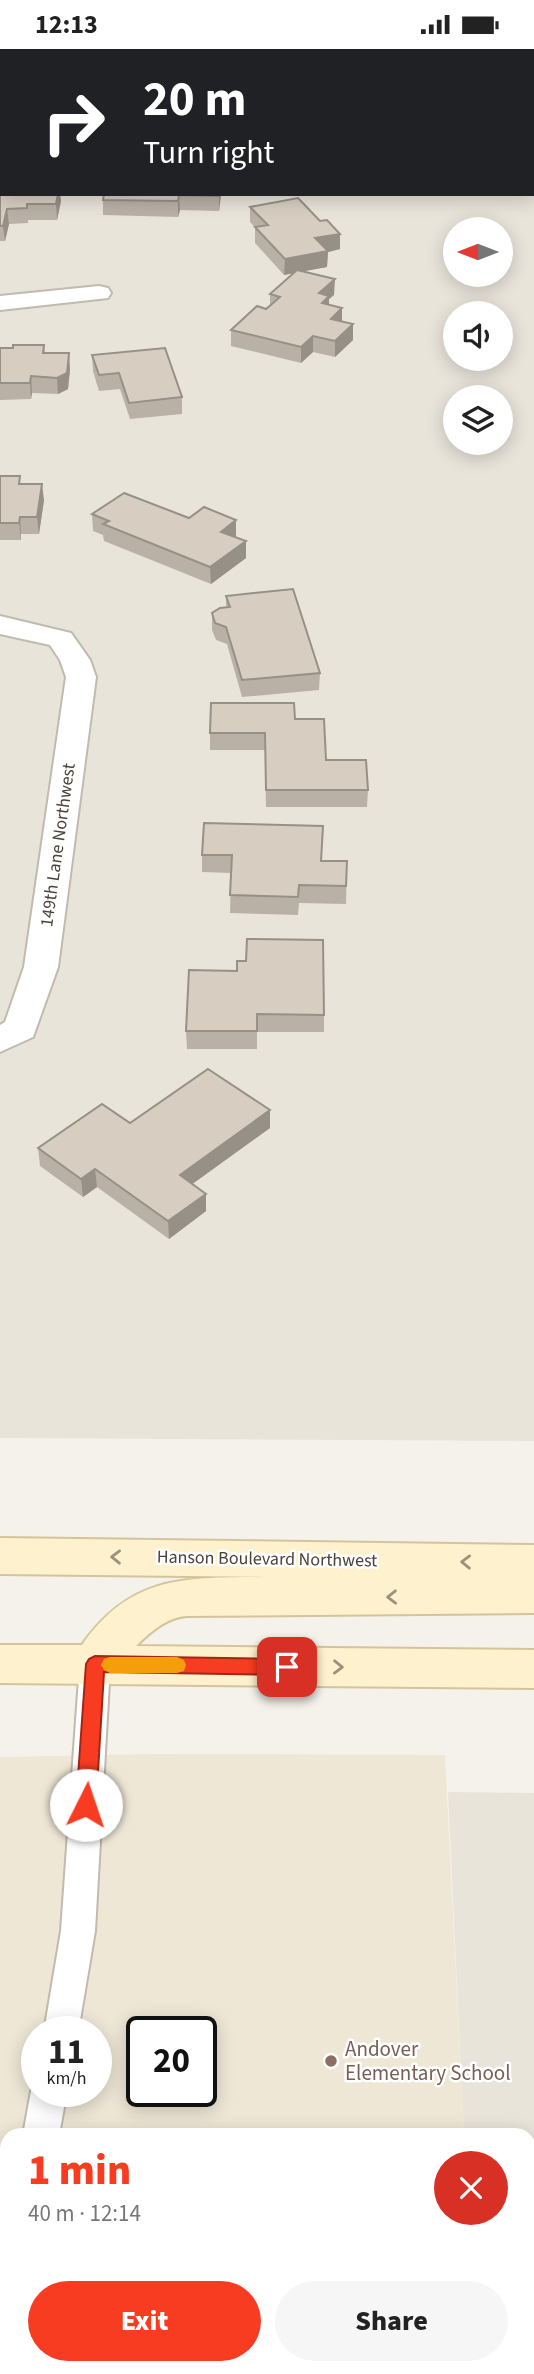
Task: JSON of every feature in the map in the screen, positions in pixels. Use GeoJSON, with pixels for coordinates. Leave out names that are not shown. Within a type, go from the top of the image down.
{"type":"FeatureCollection","features":[{"type":"Feature","properties":{"kind":"main road","name":"Hanson Boulevard Northwest"},"geometry":{"type":"LineString","coordinates":[[0,1556],[534,1563]]}},
{"type":"Feature","properties":{"kind":"main road"},"geometry":{"type":"LineString","coordinates":[[95,1664],[118,1633],[142,1614],[170,1600],[215,1596],[534,1595]]}},
{"type":"Feature","properties":{"kind":"main road"},"geometry":{"type":"LineString","coordinates":[[0,1664],[534,1669]]}},
{"type":"Feature","properties":{"kind":"street"},"geometry":{"type":"LineString","coordinates":[[0,303],[99,293]]}},
{"type":"Feature","properties":{"kind":"street","name":"149th Lane Northwest"},"geometry":{"type":"LineString","coordinates":[[0,625],[60,639],[75,660],[81,677],[41,967],[10,1034]]}},
{"type":"Feature","properties":{"kind":"lane"},"geometry":{"type":"LineString","coordinates":[[64,2016],[78,1931],[95,1664]]}},
{"type":"Feature","properties":{"kind":"lane"},"geometry":{"type":"LineString","coordinates":[[42,2128],[46,2107]]}},
{"type":"Feature","properties":{"kind":"shaded area"},"geometry":{"type":"Polygon","coordinates":[[[0,196],[534,196],[534,1441],[0,1438],[0,196]]]}},
{"type":"Feature","properties":{"kind":"shaded area","name":"Andover Elementary School"},"geometry":{"type":"Polygon","coordinates":[[[158,1754],[445,1755],[464,2128],[0,2128],[0,1757],[158,1754]]]}},
{"type":"Feature","properties":{"kind":"shaded area"},"geometry":{"type":"Polygon","coordinates":[[[448,1792],[534,1793],[534,2128],[464,2128],[448,1792]]]}},
{"type":"Feature","properties":{"kind":"building"},"geometry":{"type":"Polygon","coordinates":[[[0,196],[58,196],[56,204],[27,204],[27,208],[7,209],[3,226],[0,226],[0,196]]]}},
{"type":"Feature","properties":{"kind":"building"},"geometry":{"type":"Polygon","coordinates":[[[104,196],[179,196],[178,201],[103,200],[104,196]]]}},
{"type":"Feature","properties":{"kind":"building"},"geometry":{"type":"Polygon","coordinates":[[[298,198],[320,221],[327,220],[340,234],[315,238],[328,251],[285,259],[255,227],[268,225],[250,207],[298,198]]]}},
{"type":"Feature","properties":{"kind":"building"},"geometry":{"type":"Polygon","coordinates":[[[297,270],[335,279],[319,293],[329,296],[322,303],[342,308],[331,319],[353,324],[335,341],[313,336],[301,347],[231,330],[257,306],[266,309],[280,297],[270,294],[297,270]]]}},
{"type":"Feature","properties":{"kind":"building"},"geometry":{"type":"Polygon","coordinates":[[[13,345],[44,345],[43,353],[69,353],[67,373],[57,378],[31,376],[30,383],[0,383],[0,348],[13,348],[13,345]]]}},
{"type":"Feature","properties":{"kind":"building"},"geometry":{"type":"Polygon","coordinates":[[[165,348],[182,397],[129,403],[119,373],[99,375],[92,355],[165,348]]]}},
{"type":"Feature","properties":{"kind":"building"},"geometry":{"type":"Polygon","coordinates":[[[0,476],[20,476],[19,484],[42,484],[37,517],[20,517],[19,523],[0,523],[0,476]]]}},
{"type":"Feature","properties":{"kind":"building"},"geometry":{"type":"Polygon","coordinates":[[[124,493],[189,518],[204,507],[236,520],[221,532],[246,541],[210,567],[103,524],[109,521],[92,514],[124,493]]]}},
{"type":"Feature","properties":{"kind":"building"},"geometry":{"type":"Polygon","coordinates":[[[293,589],[320,673],[242,680],[226,627],[215,623],[212,613],[220,608],[230,607],[226,596],[293,589]]]}},
{"type":"Feature","properties":{"kind":"building"},"geometry":{"type":"Polygon","coordinates":[[[211,703],[294,703],[295,719],[324,719],[326,760],[366,760],[368,790],[266,790],[265,733],[210,733],[211,703]]]}},
{"type":"Feature","properties":{"kind":"building"},"geometry":{"type":"Polygon","coordinates":[[[204,823],[323,826],[321,861],[347,861],[346,886],[299,885],[298,897],[230,895],[232,855],[202,855],[204,823]]]}},
{"type":"Feature","properties":{"kind":"building"},"geometry":{"type":"Polygon","coordinates":[[[247,939],[323,940],[324,1015],[257,1014],[257,1031],[186,1031],[189,970],[237,971],[237,961],[246,961],[247,939]]]}},
{"type":"Feature","properties":{"kind":"building"},"geometry":{"type":"Polygon","coordinates":[[[208,1069],[270,1110],[180,1175],[206,1194],[168,1221],[95,1169],[81,1179],[38,1148],[102,1104],[130,1123],[208,1069]]]}},
{"type":"Feature","properties":{"kind":"slow traffic"},"geometry":{"type":"LineString","coordinates":[[110,1665],[177,1665]]}},
{"type":"Feature","properties":{"kind":"place","name":"Andover Elementary School"},"geometry":{"type":"Point","coordinates":[331,2061]}},
{"type":"Feature","properties":{"kind":"route"},"geometry":{"type":"LineString","coordinates":[[86,1805],[95,1664],[287,1667]]}}]}
